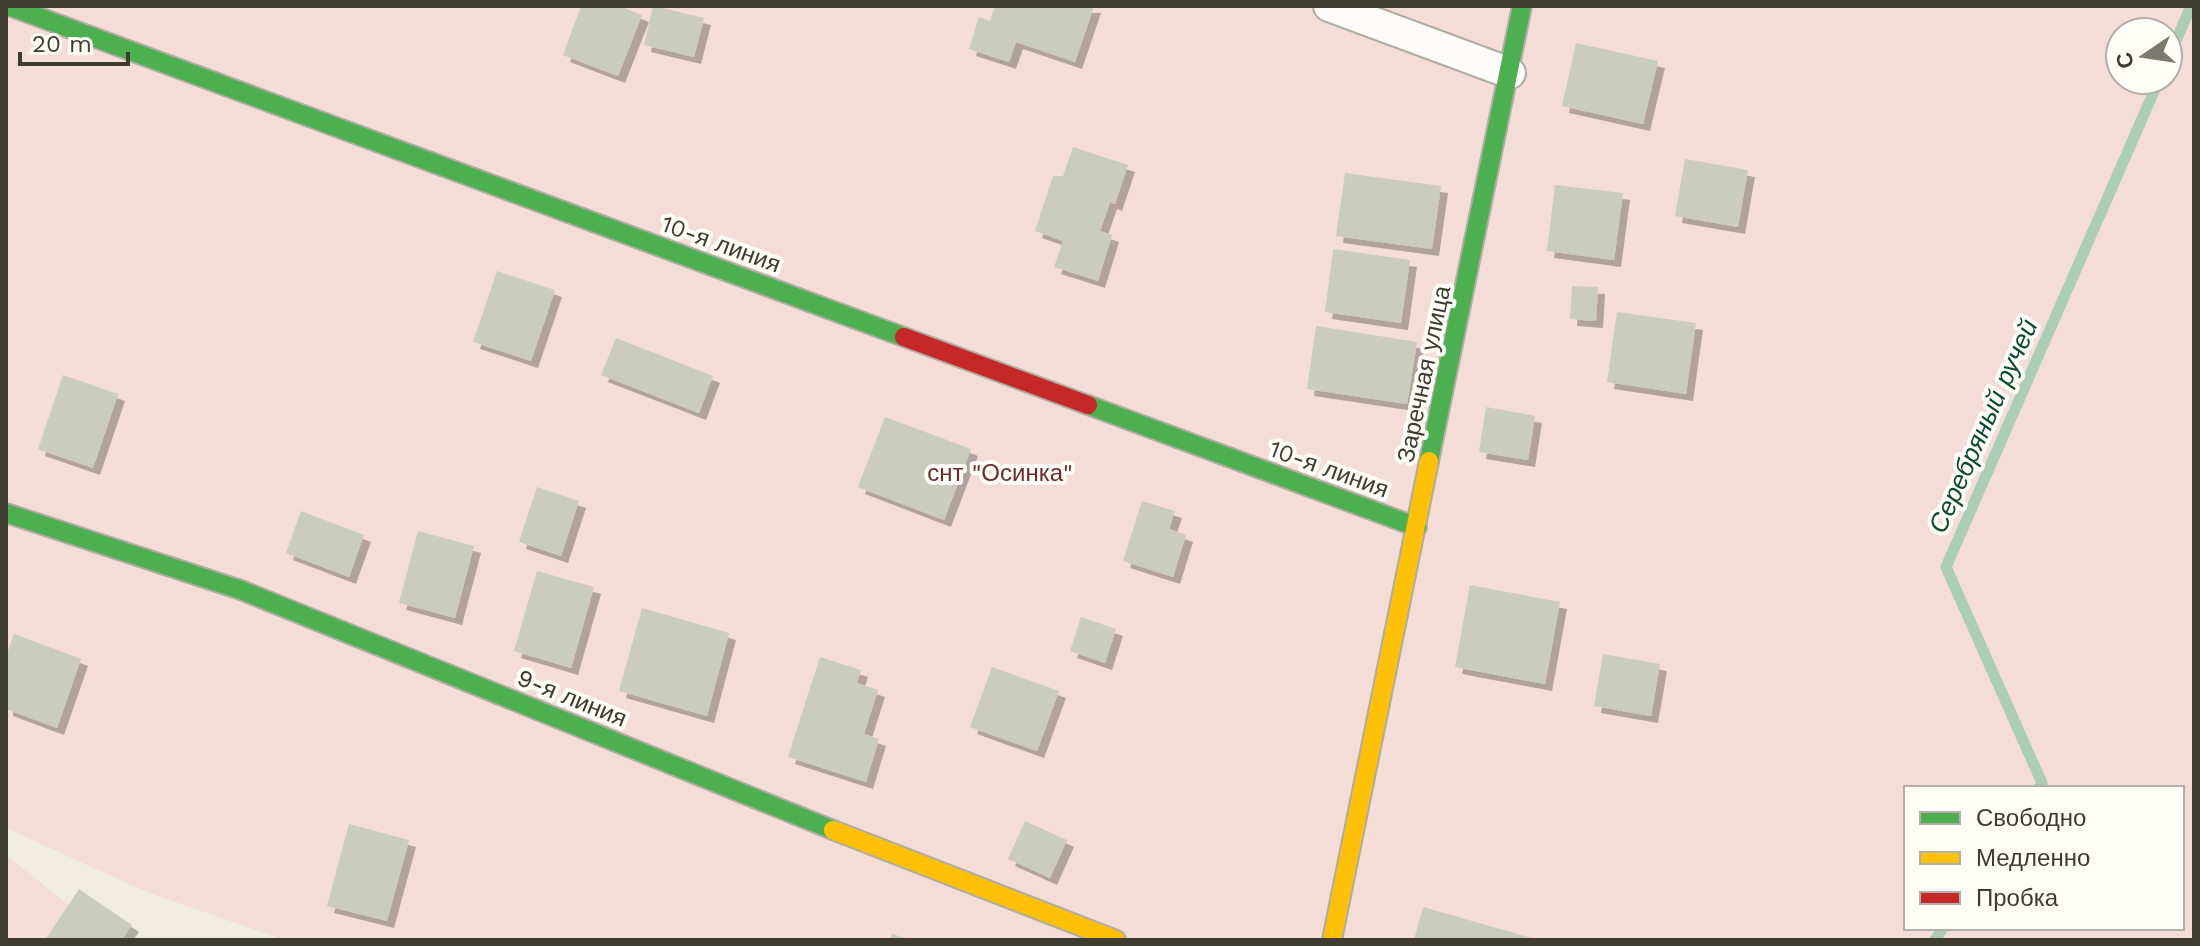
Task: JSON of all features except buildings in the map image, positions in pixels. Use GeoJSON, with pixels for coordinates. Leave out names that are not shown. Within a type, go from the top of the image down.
{"type":"FeatureCollection","features":[{"type":"Feature","properties":{"kind":"street","name":"10-я линия"},"geometry":{"type":"LineString","coordinates":[[9,6],[1417,527]]}},
{"type":"Feature","properties":{"kind":"street"},"geometry":{"type":"LineString","coordinates":[[1329,6],[1510,73]]}},
{"type":"Feature","properties":{"kind":"street","name":"Заречная улица"},"geometry":{"type":"LineString","coordinates":[[1332,940],[1522,6]]}},
{"type":"Feature","properties":{"kind":"street","name":"9-я линия"},"geometry":{"type":"LineString","coordinates":[[6,513],[241,590],[931,870],[1116,940]]}},
{"type":"Feature","properties":{"kind":"green space","name":"снт \"Осинка\""},"geometry":{"type":"Polygon","coordinates":[[[6,6],[2194,6],[2194,940],[285,940],[147,892],[6,828],[6,6]]]}},
{"type":"Feature","properties":{"kind":"green space"},"geometry":{"type":"Polygon","coordinates":[[[6,855],[112,940],[6,940],[6,855]]]}},
{"type":"Feature","properties":{"kind":"waterway","name":"Серебряный ручей"},"geometry":{"type":"LineString","coordinates":[[2184,22],[2191,6]]}},
{"type":"Feature","properties":{"kind":"waterway","name":"Серебряный ручей"},"geometry":{"type":"LineString","coordinates":[[2040,786],[2042,783],[1946,567],[2152,96]]}},
{"type":"Feature","properties":{"kind":"waterway","name":"Серебряный ручей"},"geometry":{"type":"LineString","coordinates":[[1935,940],[1942,930]]}},
{"type":"Feature","properties":{"kind":"traffic: fast"},"geometry":{"type":"LineString","coordinates":[[9,6],[904,337]]}},
{"type":"Feature","properties":{"kind":"traffic: fast"},"geometry":{"type":"LineString","coordinates":[[1429,461],[1522,6]]}},
{"type":"Feature","properties":{"kind":"traffic: fast"},"geometry":{"type":"LineString","coordinates":[[1088,405],[1417,527]]}},
{"type":"Feature","properties":{"kind":"traffic: fast"},"geometry":{"type":"LineString","coordinates":[[6,513],[241,590],[833,830]]}},
{"type":"Feature","properties":{"kind":"traffic: slow"},"geometry":{"type":"LineString","coordinates":[[1332,940],[1429,461]]}},
{"type":"Feature","properties":{"kind":"traffic: slow"},"geometry":{"type":"LineString","coordinates":[[833,830],[1116,940]]}},
{"type":"Feature","properties":{"kind":"traffic: jam"},"geometry":{"type":"LineString","coordinates":[[904,337],[1088,405]]}}]}
